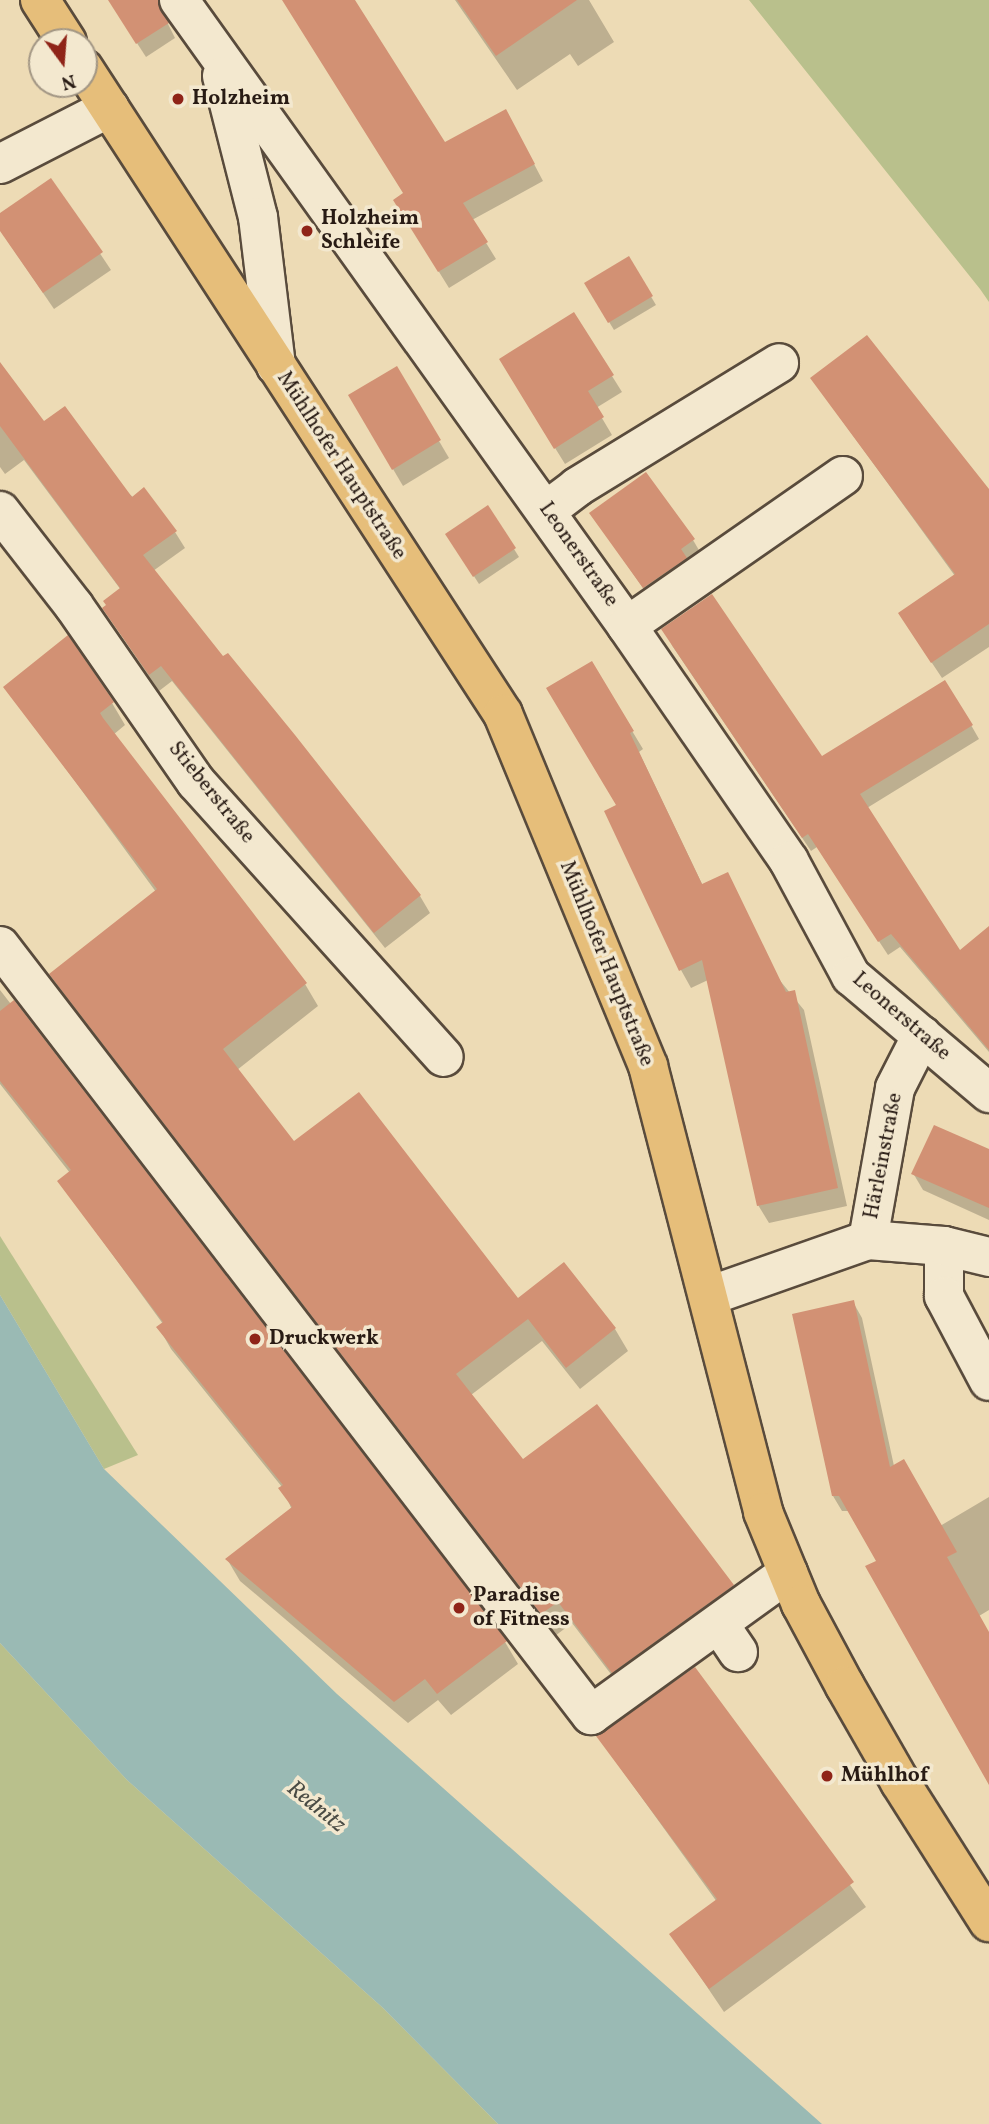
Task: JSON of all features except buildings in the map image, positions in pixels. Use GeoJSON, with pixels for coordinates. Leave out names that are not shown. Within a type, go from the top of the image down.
{"type":"FeatureCollection","features":[{"type":"Feature","properties":{"kind":"main road"},"geometry":{"type":"LineString","coordinates":[[40,0],[58,28]]}},
{"type":"Feature","properties":{"kind":"main road","name":"Mühlhofer Hauptstraße"},"geometry":{"type":"LineString","coordinates":[[98,91],[503,714],[648,1066],[763,1512],[788,1573],[900,1782],[989,1922]]}},
{"type":"Feature","properties":{"kind":"street","name":"Leonerstraße"},"geometry":{"type":"LineString","coordinates":[[187,3],[217,56],[547,510],[789,861],[851,976],[989,1093]]}},
{"type":"Feature","properties":{"kind":"street"},"geometry":{"type":"LineString","coordinates":[[217,56],[258,217],[276,366]]}},
{"type":"Feature","properties":{"kind":"street"},"geometry":{"type":"LineString","coordinates":[[0,164],[109,108]]}},
{"type":"Feature","properties":{"kind":"street"},"geometry":{"type":"LineString","coordinates":[[547,510],[577,487],[779,363]]}},
{"type":"Feature","properties":{"kind":"street"},"geometry":{"type":"LineString","coordinates":[[627,626],[843,476]]}},
{"type":"Feature","properties":{"kind":"street","name":"Stieberstraße"},"geometry":{"type":"LineString","coordinates":[[0,511],[74,606],[196,782],[444,1057]]}},
{"type":"Feature","properties":{"kind":"street"},"geometry":{"type":"LineString","coordinates":[[0,946],[591,1715],[729,1638],[788,1573]]}},
{"type":"Feature","properties":{"kind":"street","name":"Härleinstraße"},"geometry":{"type":"LineString","coordinates":[[869,1240],[895,1088],[922,1035]]}},
{"type":"Feature","properties":{"kind":"street"},"geometry":{"type":"LineString","coordinates":[[709,1296],[869,1240],[944,1246],[989,1257]]}},
{"type":"Feature","properties":{"kind":"street"},"geometry":{"type":"LineString","coordinates":[[944,1246],[944,1296],[989,1381]]}},
{"type":"Feature","properties":{"kind":"green space"},"geometry":{"type":"Polygon","coordinates":[[[749,0],[989,0],[989,302],[980,289],[749,0]]]}},
{"type":"Feature","properties":{"kind":"green space"},"geometry":{"type":"Polygon","coordinates":[[[0,1236],[138,1455],[104,1469],[0,1295],[0,1236]]]}},
{"type":"Feature","properties":{"kind":"green space"},"geometry":{"type":"Polygon","coordinates":[[[0,1643],[127,1780],[383,2008],[498,2124],[0,2124],[0,1643]]]}},
{"type":"Feature","properties":{"kind":"water","name":"Rednitz"},"geometry":{"type":"Polygon","coordinates":[[[0,1295],[104,1469],[337,1694],[822,2124],[498,2124],[383,2008],[127,1780],[0,1643],[0,1295]]]}},
{"type":"Feature","properties":{"kind":"place","name":"Holzheim"},"geometry":{"type":"Point","coordinates":[178,99]}},
{"type":"Feature","properties":{"kind":"place","name":"Holzheim Schleife"},"geometry":{"type":"Point","coordinates":[307,231]}},
{"type":"Feature","properties":{"kind":"place","name":"Druckwerk"},"geometry":{"type":"Point","coordinates":[255,1339]}},
{"type":"Feature","properties":{"kind":"place","name":"Paradise of Fitness"},"geometry":{"type":"Point","coordinates":[459,1608]}},
{"type":"Feature","properties":{"kind":"place","name":"Mühlhof"},"geometry":{"type":"Point","coordinates":[827,1776]}}]}
